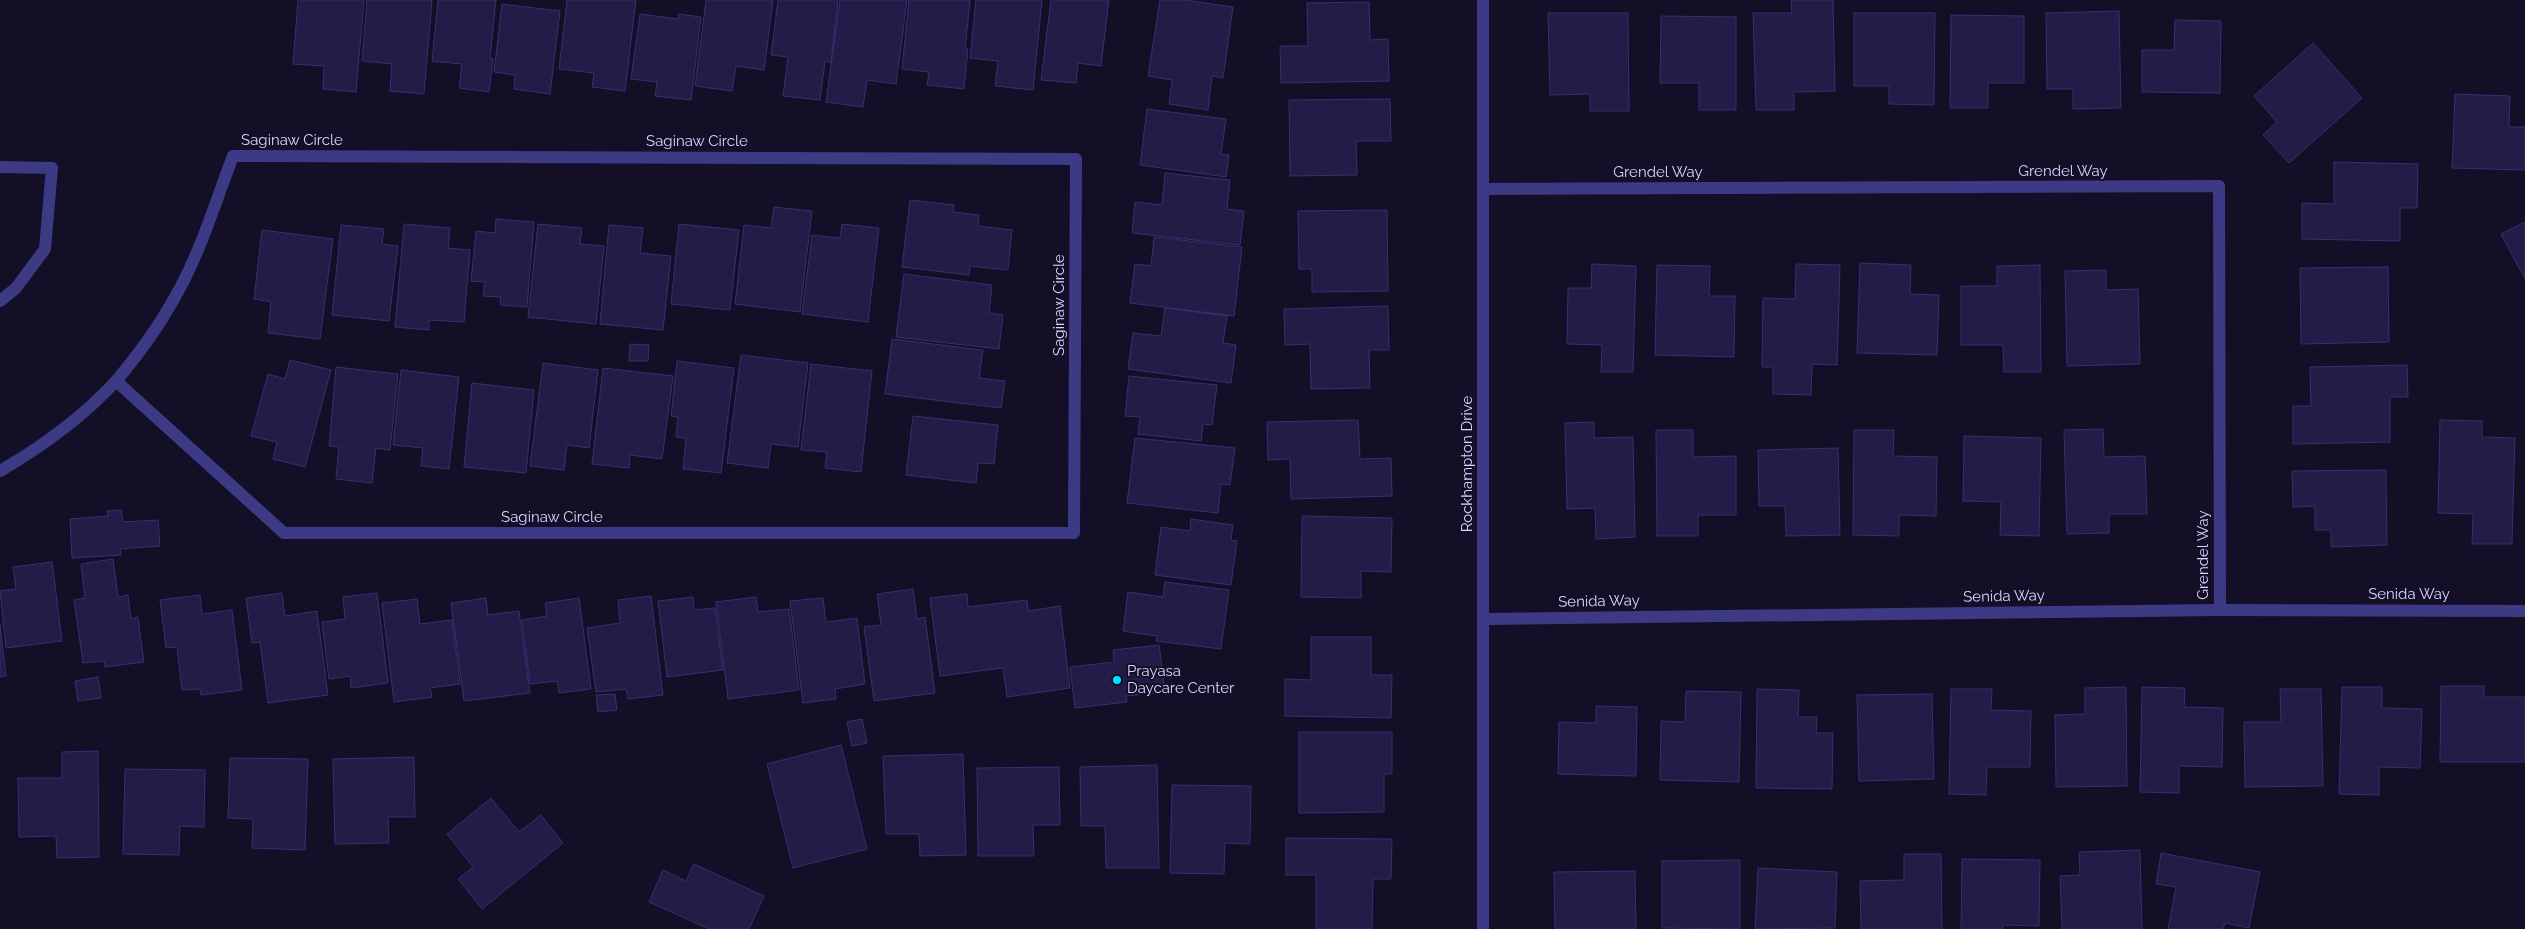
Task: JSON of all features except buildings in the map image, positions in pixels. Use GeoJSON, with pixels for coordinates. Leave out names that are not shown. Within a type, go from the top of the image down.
{"type":"FeatureCollection","features":[{"type":"Feature","properties":{"kind":"street","name":"Rockhampton Drive"},"geometry":{"type":"LineString","coordinates":[[1483,0],[1483,929]]}},
{"type":"Feature","properties":{"kind":"street","name":"Saginaw Circle"},"geometry":{"type":"LineString","coordinates":[[0,471],[51,439],[97,402],[145,346],[176,296],[201,241],[233,156],[1076,159],[1074,533],[284,533],[116,382]]}},
{"type":"Feature","properties":{"kind":"street"},"geometry":{"type":"LineString","coordinates":[[0,167],[52,168],[45,249],[16,288],[0,301]]}},
{"type":"Feature","properties":{"kind":"street","name":"Grendel Way"},"geometry":{"type":"LineString","coordinates":[[1483,190],[2219,186],[2220,610]]}},
{"type":"Feature","properties":{"kind":"street","name":"Senida Way"},"geometry":{"type":"LineString","coordinates":[[1483,619],[2220,610],[2525,611]]}},
{"type":"Feature","properties":{"kind":"place","name":"Prayasa Daycare Center"},"geometry":{"type":"Point","coordinates":[1117,680]}}]}
